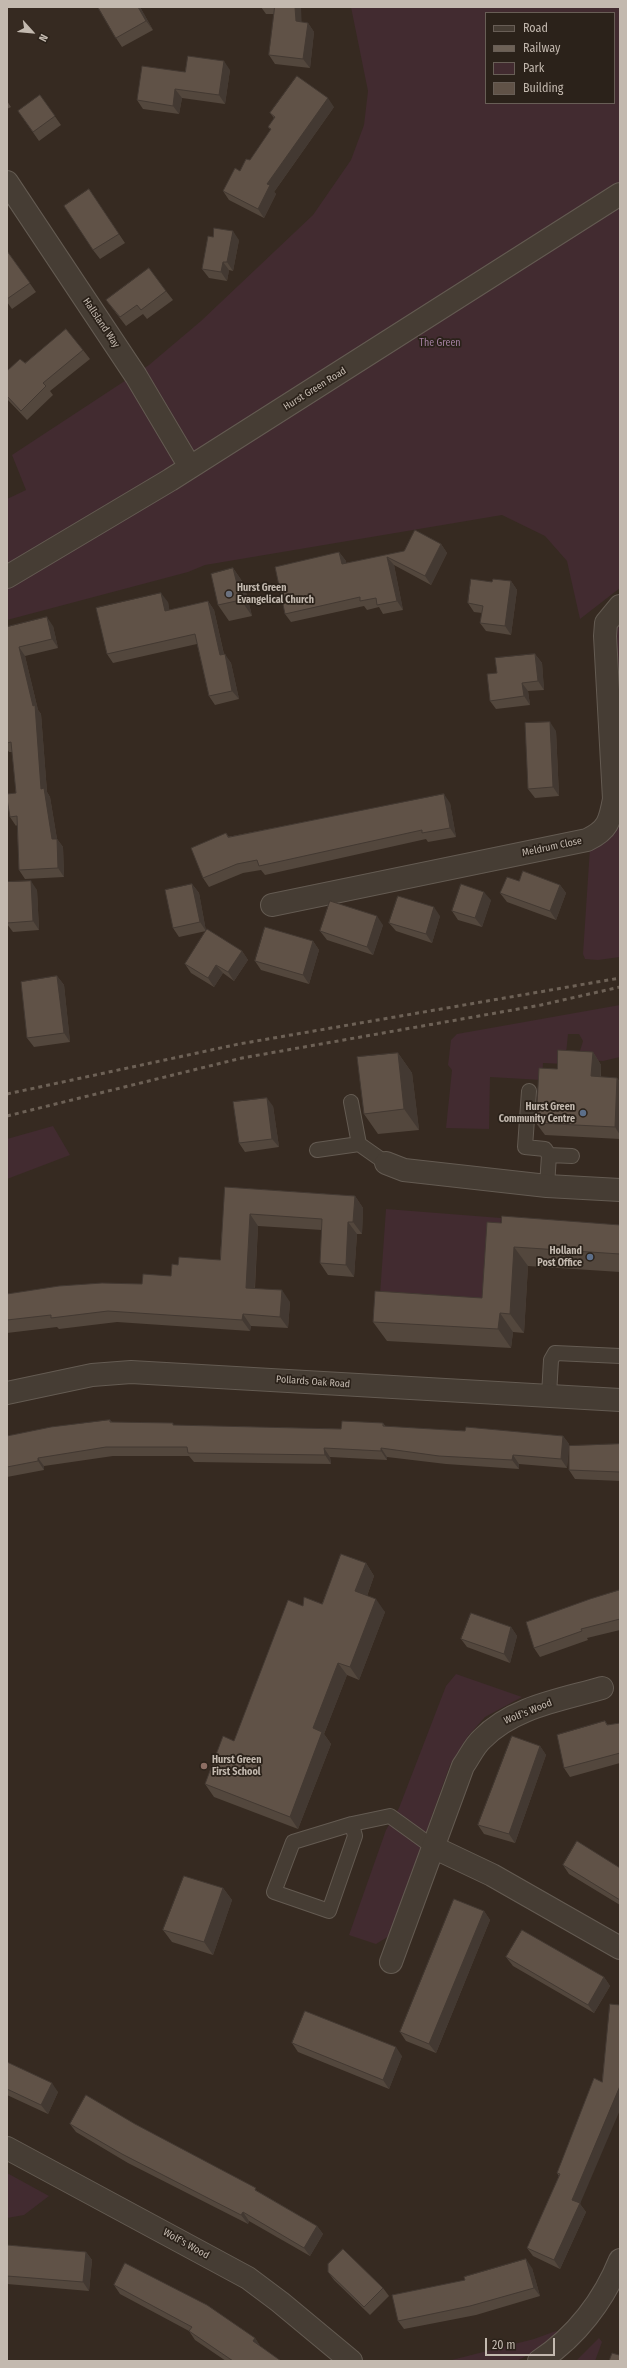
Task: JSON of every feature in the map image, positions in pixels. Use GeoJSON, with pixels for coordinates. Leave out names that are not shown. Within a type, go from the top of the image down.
{"type":"FeatureCollection","features":[{"type":"Feature","properties":{"kind":"street","name":"Hallsland Way"},"geometry":{"type":"LineString","coordinates":[[7,182],[136,376],[190,467]]}},
{"type":"Feature","properties":{"kind":"street","name":"Hurst Green Road"},"geometry":{"type":"LineString","coordinates":[[7,577],[190,467],[620,194]]}},
{"type":"Feature","properties":{"kind":"street","name":"Meldrum Close"},"geometry":{"type":"LineString","coordinates":[[272,905],[587,840],[600,834],[610,820],[614,799],[605,636],[606,623],[620,606]]}},
{"type":"Feature","properties":{"kind":"street"},"geometry":{"type":"LineString","coordinates":[[386,1163],[404,1170],[547,1186],[620,1190]]}},
{"type":"Feature","properties":{"kind":"street","name":"Pollards Oak Road"},"geometry":{"type":"LineString","coordinates":[[7,1393],[92,1375],[131,1372],[620,1400]]}},
{"type":"Feature","properties":{"kind":"street","name":"Wolf's Wood"},"geometry":{"type":"LineString","coordinates":[[391,1962],[463,1766],[481,1739],[503,1721],[529,1710],[602,1688]]}},
{"type":"Feature","properties":{"kind":"street"},"geometry":{"type":"LineString","coordinates":[[433,1847],[492,1874],[620,1948]]}},
{"type":"Feature","properties":{"kind":"street","name":"Wolf's Wood"},"geometry":{"type":"LineString","coordinates":[[7,2148],[248,2278],[280,2302],[351,2361]]}},
{"type":"Feature","properties":{"kind":"street"},"geometry":{"type":"LineString","coordinates":[[539,2361],[552,2352],[575,2331],[598,2303],[620,2260]]}},
{"type":"Feature","properties":{"kind":"lane"},"geometry":{"type":"LineString","coordinates":[[529,1091],[524,1147],[545,1149],[549,1155],[547,1186]]}},
{"type":"Feature","properties":{"kind":"lane"},"geometry":{"type":"LineString","coordinates":[[351,1102],[360,1144],[386,1163]]}},
{"type":"Feature","properties":{"kind":"lane"},"geometry":{"type":"LineString","coordinates":[[316,1150],[360,1144]]}},
{"type":"Feature","properties":{"kind":"lane"},"geometry":{"type":"LineString","coordinates":[[549,1155],[572,1156]]}},
{"type":"Feature","properties":{"kind":"lane"},"geometry":{"type":"LineString","coordinates":[[549,1396],[551,1360],[555,1354],[620,1356]]}},
{"type":"Feature","properties":{"kind":"lane"},"geometry":{"type":"LineString","coordinates":[[352,1824],[356,1836],[329,1911],[274,1892],[293,1842],[352,1824],[390,1816],[433,1847]]}},
{"type":"Feature","properties":{"kind":"green space","name":"The Green"},"geometry":{"type":"Polygon","coordinates":[[[351,7],[620,7],[620,588],[580,619],[567,561],[545,536],[502,515],[205,565],[188,572],[7,620],[7,499],[26,490],[12,455],[149,365],[201,321],[313,215],[351,160],[364,125],[368,91],[351,7]]]}},
{"type":"Feature","properties":{"kind":"green space"},"geometry":{"type":"Polygon","coordinates":[[[620,622],[620,744],[612,637],[620,622]]]}},
{"type":"Feature","properties":{"kind":"green space"},"geometry":{"type":"Polygon","coordinates":[[[620,770],[620,957],[598,960],[585,959],[583,954],[590,848],[620,770]]]}},
{"type":"Feature","properties":{"kind":"green space"},"geometry":{"type":"Polygon","coordinates":[[[620,1005],[620,1057],[603,1061],[586,1060],[579,1054],[583,1041],[579,1034],[568,1034],[565,1064],[543,1063],[542,1080],[490,1077],[489,1129],[446,1128],[452,1070],[448,1065],[451,1040],[457,1034],[620,1005]]]}},
{"type":"Feature","properties":{"kind":"green space"},"geometry":{"type":"Polygon","coordinates":[[[53,1126],[70,1155],[7,1179],[7,1139],[53,1126]]]}},
{"type":"Feature","properties":{"kind":"green space"},"geometry":{"type":"Polygon","coordinates":[[[386,1209],[501,1218],[495,1317],[379,1309],[386,1209]]]}},
{"type":"Feature","properties":{"kind":"green space"},"geometry":{"type":"Polygon","coordinates":[[[456,1674],[522,1697],[485,1717],[468,1736],[450,1765],[389,1936],[376,1944],[349,1935],[386,1830],[399,1808],[446,1686],[456,1674]]]}},
{"type":"Feature","properties":{"kind":"green space"},"geometry":{"type":"Polygon","coordinates":[[[7,2173],[49,2196],[24,2215],[7,2218],[7,2173]]]}},
{"type":"Feature","properties":{"kind":"green space"},"geometry":{"type":"Polygon","coordinates":[[[556,2331],[559,2332],[542,2347],[517,2361],[448,2361],[534,2339],[556,2331]]]}},
{"type":"Feature","properties":{"kind":"green space"},"geometry":{"type":"Polygon","coordinates":[[[599,2338],[602,2342],[595,2361],[576,2361],[599,2338]]]}},
{"type":"Feature","properties":{"kind":"building"},"geometry":{"type":"Polygon","coordinates":[[[98,7],[138,7],[146,21],[116,38],[98,7]]]}},
{"type":"Feature","properties":{"kind":"building"},"geometry":{"type":"Polygon","coordinates":[[[275,7],[295,7],[296,21],[308,23],[303,59],[269,55],[275,7]]]}},
{"type":"Feature","properties":{"kind":"building"},"geometry":{"type":"Polygon","coordinates":[[[188,56],[224,61],[219,95],[175,89],[173,106],[137,100],[142,66],[185,72],[188,56]]]}},
{"type":"Feature","properties":{"kind":"building"},"geometry":{"type":"Polygon","coordinates":[[[297,76],[328,98],[267,184],[270,185],[258,209],[223,191],[235,168],[240,171],[246,159],[250,160],[271,129],[268,127],[275,117],[270,113],[297,76]]]}},
{"type":"Feature","properties":{"kind":"building"},"geometry":{"type":"Polygon","coordinates":[[[40,95],[55,116],[33,132],[18,111],[40,95]]]}},
{"type":"Feature","properties":{"kind":"building"},"geometry":{"type":"Polygon","coordinates":[[[89,189],[119,234],[93,250],[64,206],[89,189]]]}},
{"type":"Feature","properties":{"kind":"building"},"geometry":{"type":"Polygon","coordinates":[[[214,228],[233,231],[227,262],[223,262],[221,272],[202,269],[208,236],[213,237],[214,228]]]}},
{"type":"Feature","properties":{"kind":"building"},"geometry":{"type":"Polygon","coordinates":[[[7,251],[30,283],[7,299],[7,251]]]}},
{"type":"Feature","properties":{"kind":"building"},"geometry":{"type":"Polygon","coordinates":[[[149,268],[166,291],[141,310],[137,305],[120,317],[106,300],[149,268]]]}},
{"type":"Feature","properties":{"kind":"building"},"geometry":{"type":"Polygon","coordinates":[[[66,329],[83,350],[43,383],[46,386],[21,411],[7,396],[7,371],[20,359],[25,363],[66,329]]]}},
{"type":"Feature","properties":{"kind":"building"},"geometry":{"type":"Polygon","coordinates":[[[415,530],[441,544],[425,576],[387,557],[397,601],[377,605],[376,598],[360,601],[360,597],[285,614],[275,567],[339,552],[342,564],[404,551],[415,530]]]}},
{"type":"Feature","properties":{"kind":"building"},"geometry":{"type":"Polygon","coordinates":[[[233,568],[241,600],[218,605],[211,574],[233,568]]]}},
{"type":"Feature","properties":{"kind":"building"},"geometry":{"type":"Polygon","coordinates":[[[471,579],[492,582],[493,579],[511,581],[505,626],[480,623],[483,606],[468,603],[471,579]]]}},
{"type":"Feature","properties":{"kind":"building"},"geometry":{"type":"Polygon","coordinates":[[[161,593],[165,611],[208,601],[220,655],[225,654],[232,691],[209,696],[195,634],[107,654],[96,608],[161,593]]]}},
{"type":"Feature","properties":{"kind":"building"},"geometry":{"type":"Polygon","coordinates":[[[47,617],[52,639],[19,647],[33,706],[35,705],[41,789],[44,788],[52,839],[57,839],[58,868],[19,870],[17,816],[10,817],[7,799],[7,794],[16,793],[11,742],[7,743],[7,627],[47,617]]]}},
{"type":"Feature","properties":{"kind":"building"},"geometry":{"type":"Polygon","coordinates":[[[535,654],[538,681],[522,683],[524,696],[490,701],[487,674],[497,673],[495,658],[535,654]]]}},
{"type":"Feature","properties":{"kind":"building"},"geometry":{"type":"Polygon","coordinates":[[[550,722],[553,787],[528,789],[525,723],[550,722]]]}},
{"type":"Feature","properties":{"kind":"building"},"geometry":{"type":"Polygon","coordinates":[[[444,794],[450,828],[422,833],[422,830],[259,866],[257,860],[237,864],[203,878],[191,848],[226,833],[228,837],[444,794]]]}},
{"type":"Feature","properties":{"kind":"building"},"geometry":{"type":"Polygon","coordinates":[[[523,871],[560,885],[550,911],[500,893],[507,877],[519,881],[523,871]]]}},
{"type":"Feature","properties":{"kind":"building"},"geometry":{"type":"Polygon","coordinates":[[[31,881],[33,921],[7,923],[7,882],[31,881]]]}},
{"type":"Feature","properties":{"kind":"building"},"geometry":{"type":"Polygon","coordinates":[[[192,884],[200,922],[173,928],[165,890],[192,884]]]}},
{"type":"Feature","properties":{"kind":"building"},"geometry":{"type":"Polygon","coordinates":[[[461,884],[484,892],[475,918],[452,911],[461,884]]]}},
{"type":"Feature","properties":{"kind":"building"},"geometry":{"type":"Polygon","coordinates":[[[398,896],[434,907],[426,934],[389,923],[398,896]]]}},
{"type":"Feature","properties":{"kind":"building"},"geometry":{"type":"Polygon","coordinates":[[[330,901],[377,916],[367,947],[320,931],[330,901]]]}},
{"type":"Feature","properties":{"kind":"building"},"geometry":{"type":"Polygon","coordinates":[[[265,927],[313,941],[303,975],[255,961],[265,927]]]}},
{"type":"Feature","properties":{"kind":"building"},"geometry":{"type":"Polygon","coordinates":[[[207,929],[242,951],[228,972],[216,965],[208,978],[185,964],[207,929]]]}},
{"type":"Feature","properties":{"kind":"building"},"geometry":{"type":"Polygon","coordinates":[[[57,976],[64,1033],[27,1038],[21,982],[57,976]]]}},
{"type":"Feature","properties":{"kind":"building","name":"Hurst Green Community Centre"},"geometry":{"type":"Polygon","coordinates":[[[558,1050],[593,1052],[591,1076],[617,1078],[615,1127],[536,1123],[539,1068],[557,1069],[558,1050]]]}},
{"type":"Feature","properties":{"kind":"building"},"geometry":{"type":"Polygon","coordinates":[[[398,1053],[404,1109],[364,1114],[357,1057],[398,1053]]]}},
{"type":"Feature","properties":{"kind":"building"},"geometry":{"type":"Polygon","coordinates":[[[267,1098],[272,1139],[239,1143],[233,1102],[267,1098]]]}},
{"type":"Feature","properties":{"kind":"building"},"geometry":{"type":"Polygon","coordinates":[[[225,1187],[355,1196],[353,1222],[348,1222],[346,1265],[320,1263],[322,1219],[250,1214],[246,1288],[282,1290],[280,1317],[243,1314],[242,1320],[108,1311],[51,1318],[51,1315],[7,1320],[7,1294],[59,1286],[102,1283],[142,1284],[143,1274],[171,1276],[172,1264],[178,1265],[179,1257],[220,1260],[225,1187]]]}},
{"type":"Feature","properties":{"kind":"building"},"geometry":{"type":"Polygon","coordinates":[[[502,1216],[620,1225],[620,1254],[514,1247],[510,1314],[500,1313],[498,1329],[373,1322],[375,1291],[482,1298],[487,1222],[501,1223],[502,1216]]]}},
{"type":"Feature","properties":{"kind":"building"},"geometry":{"type":"Polygon","coordinates":[[[110,1420],[110,1422],[173,1423],[173,1425],[341,1429],[342,1421],[383,1423],[383,1426],[465,1431],[466,1427],[563,1436],[561,1459],[513,1455],[512,1460],[439,1456],[381,1448],[381,1451],[324,1448],[325,1455],[188,1453],[187,1447],[106,1447],[38,1458],[38,1461],[7,1467],[7,1436],[51,1427],[110,1420]]]}},
{"type":"Feature","properties":{"kind":"building"},"geometry":{"type":"Polygon","coordinates":[[[620,1444],[620,1472],[569,1470],[569,1446],[620,1444]]]}},
{"type":"Feature","properties":{"kind":"building"},"geometry":{"type":"Polygon","coordinates":[[[341,1554],[366,1563],[355,1591],[376,1599],[350,1667],[338,1663],[313,1728],[322,1732],[290,1817],[205,1784],[223,1736],[234,1741],[288,1600],[303,1606],[304,1597],[322,1604],[341,1554]]]}},
{"type":"Feature","properties":{"kind":"building"},"geometry":{"type":"Polygon","coordinates":[[[620,1590],[620,1619],[581,1629],[582,1631],[534,1648],[526,1622],[620,1590]]]}},
{"type":"Feature","properties":{"kind":"building"},"geometry":{"type":"Polygon","coordinates":[[[471,1613],[511,1627],[504,1654],[461,1639],[471,1613]]]}},
{"type":"Feature","properties":{"kind":"building"},"geometry":{"type":"Polygon","coordinates":[[[605,1721],[607,1725],[620,1723],[620,1753],[564,1768],[557,1735],[605,1721]]]}},
{"type":"Feature","properties":{"kind":"building"},"geometry":{"type":"Polygon","coordinates":[[[512,1736],[540,1746],[509,1834],[478,1825],[512,1736]]]}},
{"type":"Feature","properties":{"kind":"building"},"geometry":{"type":"Polygon","coordinates":[[[577,1841],[620,1868],[620,1900],[563,1865],[577,1841]]]}},
{"type":"Feature","properties":{"kind":"building"},"geometry":{"type":"Polygon","coordinates":[[[184,1876],[223,1888],[204,1942],[163,1930],[184,1876]]]}},
{"type":"Feature","properties":{"kind":"building"},"geometry":{"type":"Polygon","coordinates":[[[454,1899],[484,1911],[429,2044],[400,2032],[454,1899]]]}},
{"type":"Feature","properties":{"kind":"building"},"geometry":{"type":"Polygon","coordinates":[[[522,1930],[604,1977],[588,2005],[506,1957],[522,1930]]]}},
{"type":"Feature","properties":{"kind":"building"},"geometry":{"type":"Polygon","coordinates":[[[610,2004],[620,2005],[620,2086],[572,2200],[580,2203],[554,2260],[527,2248],[560,2174],[557,2173],[594,2078],[602,2082],[610,2004]]]}},
{"type":"Feature","properties":{"kind":"building"},"geometry":{"type":"Polygon","coordinates":[[[305,2011],[396,2047],[383,2080],[292,2043],[305,2011]]]}},
{"type":"Feature","properties":{"kind":"building"},"geometry":{"type":"Polygon","coordinates":[[[7,2062],[52,2083],[41,2105],[7,2089],[7,2062]]]}},
{"type":"Feature","properties":{"kind":"building"},"geometry":{"type":"Polygon","coordinates":[[[86,2095],[135,2124],[256,2188],[255,2190],[317,2226],[304,2248],[243,2212],[241,2215],[122,2154],[70,2124],[86,2095]]]}},
{"type":"Feature","properties":{"kind":"building"},"geometry":{"type":"Polygon","coordinates":[[[7,2245],[86,2252],[83,2282],[7,2276],[7,2245]]]}},
{"type":"Feature","properties":{"kind":"building"},"geometry":{"type":"Polygon","coordinates":[[[343,2249],[383,2288],[364,2307],[328,2272],[328,2264],[343,2249]]]}},
{"type":"Feature","properties":{"kind":"building"},"geometry":{"type":"Polygon","coordinates":[[[526,2259],[534,2288],[470,2306],[398,2321],[392,2295],[465,2280],[464,2277],[526,2259]]]}},
{"type":"Feature","properties":{"kind":"building"},"geometry":{"type":"Polygon","coordinates":[[[125,2263],[207,2305],[255,2338],[253,2341],[281,2361],[233,2361],[189,2331],[192,2327],[114,2285],[125,2263]]]}},
{"type":"Feature","properties":{"kind":"building"},"geometry":{"type":"Polygon","coordinates":[[[620,2351],[620,2361],[609,2361],[612,2353],[619,2355],[620,2351]]]}},
{"type":"Feature","properties":{"kind":"railway"},"geometry":{"type":"LineString","coordinates":[[7,1094],[239,1044],[620,978]]}},
{"type":"Feature","properties":{"kind":"railway"},"geometry":{"type":"LineString","coordinates":[[7,1116],[242,1058],[541,1005],[620,987]]}},
{"type":"Feature","properties":{"kind":"place","name":"Hurst Green Evangelical Church"},"geometry":{"type":"Point","coordinates":[229,594]}},
{"type":"Feature","properties":{"kind":"place","name":"Hurst Green Community Centre"},"geometry":{"type":"Point","coordinates":[583,1113]}},
{"type":"Feature","properties":{"kind":"place","name":"Holland Post Office"},"geometry":{"type":"Point","coordinates":[590,1257]}},
{"type":"Feature","properties":{"kind":"place","name":"Hurst Green First School"},"geometry":{"type":"Point","coordinates":[204,1766]}}]}
